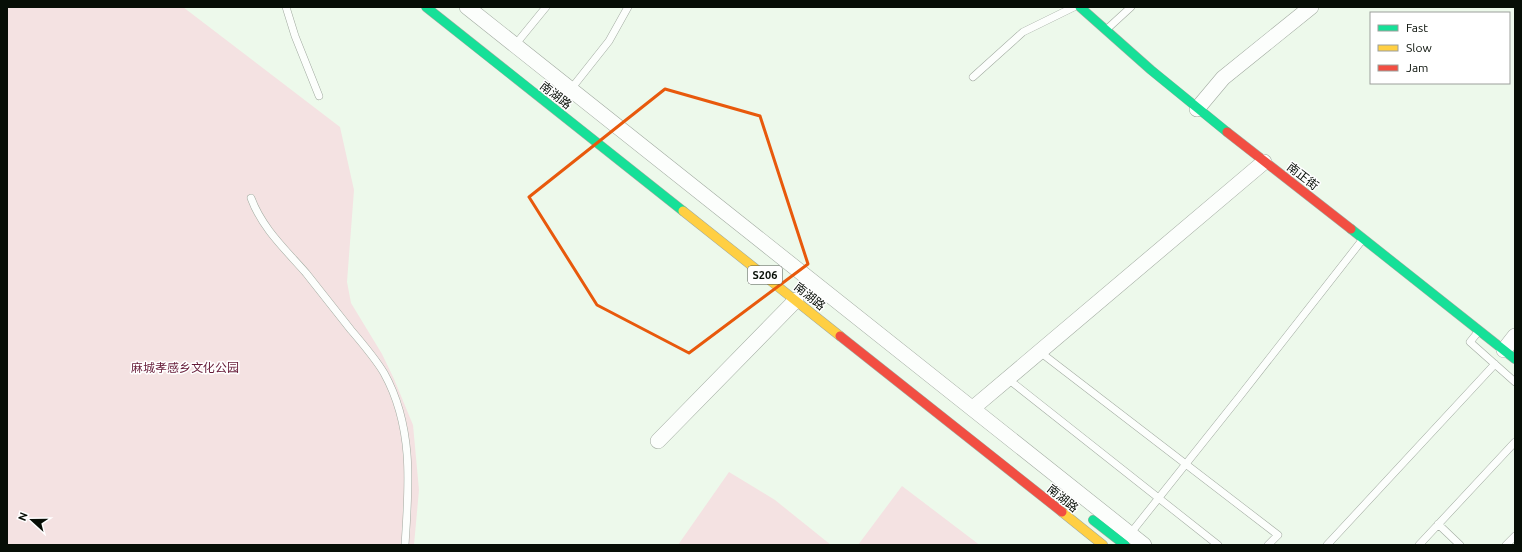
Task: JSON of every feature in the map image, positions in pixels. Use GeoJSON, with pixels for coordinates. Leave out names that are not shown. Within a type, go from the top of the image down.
{"type":"FeatureCollection","features":[{"type":"Feature","properties":{"kind":"main road","name":"南湖路"},"geometry":{"type":"LineString","coordinates":[[426,7],[1103,545]]}},
{"type":"Feature","properties":{"kind":"main road","name":"南正街"},"geometry":{"type":"LineString","coordinates":[[1080,7],[1197,109],[1509,354]]}},
{"type":"Feature","properties":{"kind":"main road","name":"南湖路"},"geometry":{"type":"LineString","coordinates":[[1087,515],[1127,539]]}},
{"type":"Feature","properties":{"kind":"street"},"geometry":{"type":"LineString","coordinates":[[467,7],[973,408],[1127,539],[1144,545]]}},
{"type":"Feature","properties":{"kind":"street"},"geometry":{"type":"LineString","coordinates":[[1197,109],[1223,78],[1311,7]]}},
{"type":"Feature","properties":{"kind":"street"},"geometry":{"type":"LineString","coordinates":[[973,408],[1264,162]]}},
{"type":"Feature","properties":{"kind":"street"},"geometry":{"type":"LineString","coordinates":[[658,441],[796,300]]}},
{"type":"Feature","properties":{"kind":"street"},"geometry":{"type":"LineString","coordinates":[[1509,354],[1515,336]]}},
{"type":"Feature","properties":{"kind":"lane"},"geometry":{"type":"LineString","coordinates":[[286,7],[295,36],[320,96]]}},
{"type":"Feature","properties":{"kind":"lane"},"geometry":{"type":"LineString","coordinates":[[515,45],[546,7]]}},
{"type":"Feature","properties":{"kind":"lane"},"geometry":{"type":"LineString","coordinates":[[571,89],[610,40],[628,7]]}},
{"type":"Feature","properties":{"kind":"lane"},"geometry":{"type":"LineString","coordinates":[[973,77],[1024,32],[1045,20],[1074,7]]}},
{"type":"Feature","properties":{"kind":"lane"},"geometry":{"type":"LineString","coordinates":[[1106,31],[1131,7]]}},
{"type":"Feature","properties":{"kind":"lane"},"geometry":{"type":"LineString","coordinates":[[251,198],[260,220],[305,272],[376,360],[391,386],[401,417],[408,453],[409,486],[406,545]]}},
{"type":"Feature","properties":{"kind":"lane"},"geometry":{"type":"LineString","coordinates":[[1127,539],[1364,239]]}},
{"type":"Feature","properties":{"kind":"lane"},"geometry":{"type":"LineString","coordinates":[[1480,330],[1470,342],[1515,382]]}},
{"type":"Feature","properties":{"kind":"lane"},"geometry":{"type":"LineString","coordinates":[[1040,352],[1278,535],[1268,545]]}},
{"type":"Feature","properties":{"kind":"lane"},"geometry":{"type":"LineString","coordinates":[[1327,545],[1495,364]]}},
{"type":"Feature","properties":{"kind":"lane"},"geometry":{"type":"LineString","coordinates":[[1008,378],[1218,545]]}},
{"type":"Feature","properties":{"kind":"lane"},"geometry":{"type":"LineString","coordinates":[[1419,545],[1515,442]]}},
{"type":"Feature","properties":{"kind":"lane"},"geometry":{"type":"LineString","coordinates":[[1438,524],[1460,545]]}},
{"type":"Feature","properties":{"kind":"lane"},"geometry":{"type":"LineString","coordinates":[[1506,545],[1515,536]]}},
{"type":"Feature","properties":{"kind":"highlighted area"},"geometry":{"type":"Polygon","coordinates":[[[665,89],[760,116],[808,264],[689,353],[597,305],[529,197],[665,89]]]}},
{"type":"Feature","properties":{"kind":"green space","name":"麻城孝感乡文化公园"},"geometry":{"type":"Polygon","coordinates":[[[7,7],[183,7],[340,127],[354,190],[347,282],[351,303],[382,354],[413,425],[419,490],[414,545],[7,545],[7,7]]]}},
{"type":"Feature","properties":{"kind":"green space"},"geometry":{"type":"Polygon","coordinates":[[[729,472],[775,500],[831,545],[678,545],[729,472]]]}},
{"type":"Feature","properties":{"kind":"green space"},"geometry":{"type":"Polygon","coordinates":[[[902,486],[977,543],[979,545],[858,545],[902,486]]]}},
{"type":"Feature","properties":{"kind":"traffic: fast"},"geometry":{"type":"LineString","coordinates":[[426,7],[683,211]]}},
{"type":"Feature","properties":{"kind":"traffic: fast"},"geometry":{"type":"LineString","coordinates":[[1080,7],[1151,70],[1227,132]]}},
{"type":"Feature","properties":{"kind":"traffic: fast"},"geometry":{"type":"LineString","coordinates":[[1351,229],[1515,359]]}},
{"type":"Feature","properties":{"kind":"traffic: fast"},"geometry":{"type":"LineString","coordinates":[[1093,520],[1125,545]]}},
{"type":"Feature","properties":{"kind":"traffic: slow"},"geometry":{"type":"LineString","coordinates":[[683,211],[840,336]]}},
{"type":"Feature","properties":{"kind":"traffic: slow"},"geometry":{"type":"LineString","coordinates":[[1062,512],[1103,545]]}},
{"type":"Feature","properties":{"kind":"traffic: jam"},"geometry":{"type":"LineString","coordinates":[[1227,132],[1351,229]]}},
{"type":"Feature","properties":{"kind":"traffic: jam"},"geometry":{"type":"LineString","coordinates":[[840,336],[1062,512]]}}]}
